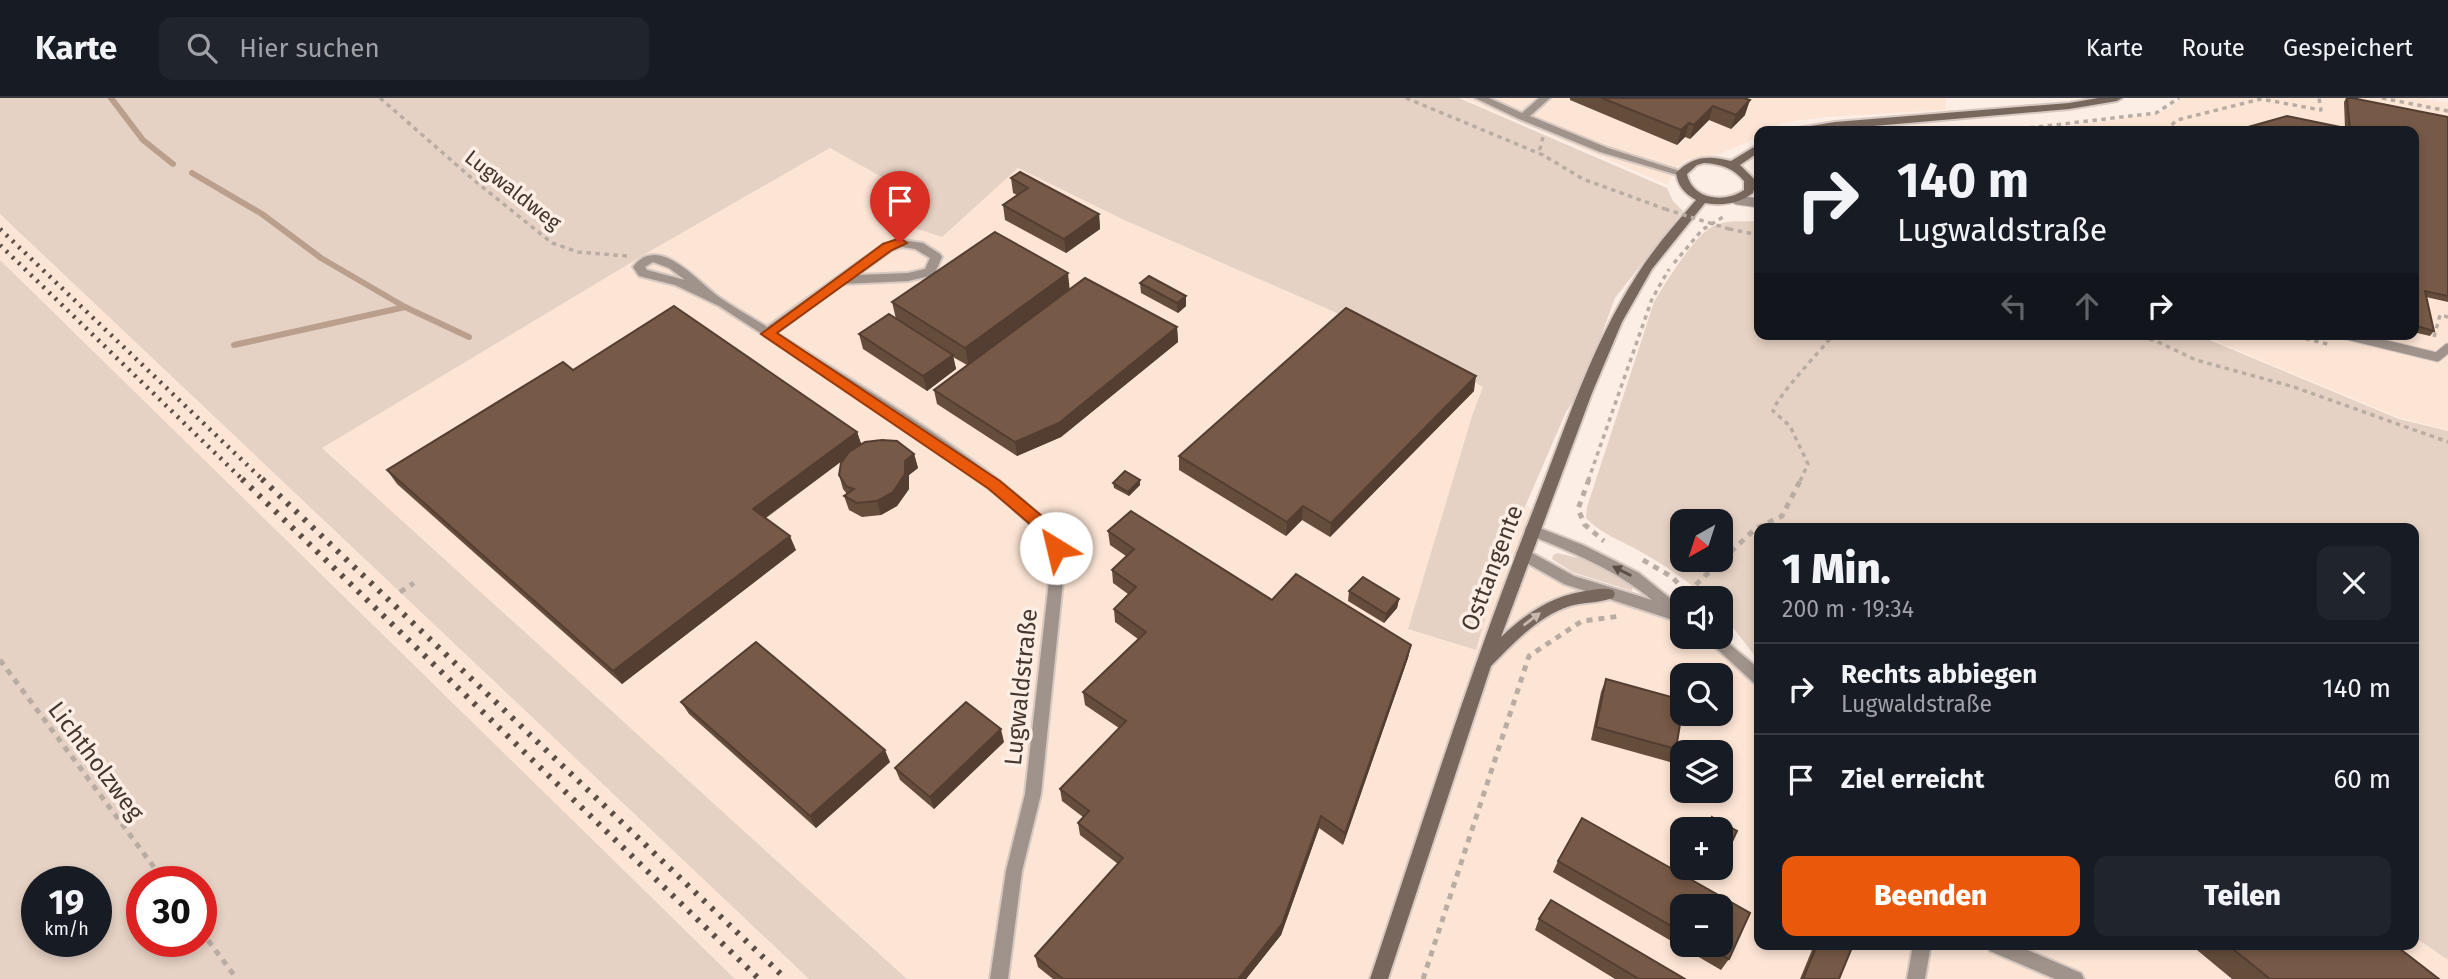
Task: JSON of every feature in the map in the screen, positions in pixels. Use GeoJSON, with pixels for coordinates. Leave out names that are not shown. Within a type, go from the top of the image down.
{"type":"FeatureCollection","features":[{"type":"Feature","properties":{"kind":"main road"},"geometry":{"type":"LineString","coordinates":[[1829,126],[2069,106],[2117,98]]}},
{"type":"Feature","properties":{"kind":"main road"},"geometry":{"type":"LineString","coordinates":[[1732,165],[1754,151]]}},
{"type":"Feature","properties":{"kind":"main road"},"geometry":{"type":"LineString","coordinates":[[1703,160],[1732,165],[1754,182],[1749,191],[1737,200],[1714,201],[1703,198],[1683,183],[1681,173],[1693,163],[1703,160]]}},
{"type":"Feature","properties":{"kind":"main road","name":"Osttangente"},"geometry":{"type":"LineString","coordinates":[[1379,979],[1482,665],[1532,530],[1623,308],[1642,275],[1703,198]]}},
{"type":"Feature","properties":{"kind":"main road"},"geometry":{"type":"LineString","coordinates":[[1482,665],[1526,622],[1551,605],[1578,596],[1608,594]]}},
{"type":"Feature","properties":{"kind":"street"},"geometry":{"type":"LineString","coordinates":[[1480,98],[1614,155],[1681,173]]}},
{"type":"Feature","properties":{"kind":"street"},"geometry":{"type":"LineString","coordinates":[[1523,117],[1545,98]]}},
{"type":"Feature","properties":{"kind":"street"},"geometry":{"type":"LineString","coordinates":[[768,334],[887,247],[900,243],[916,243],[936,257],[930,272],[915,278],[873,276],[841,281]]}},
{"type":"Feature","properties":{"kind":"street","name":"Lugwaldstraße"},"geometry":{"type":"LineString","coordinates":[[649,257],[642,261],[639,267],[643,272],[675,278],[708,293],[995,485],[1036,520],[1056,548],[1056,581],[1033,794],[1014,871],[999,979]]}},
{"type":"Feature","properties":{"kind":"street"},"geometry":{"type":"LineString","coordinates":[[1532,530],[1578,548],[1634,577],[1670,606]]}},
{"type":"Feature","properties":{"kind":"street"},"geometry":{"type":"LineString","coordinates":[[1523,554],[1569,580],[1670,613]]}},
{"type":"Feature","properties":{"kind":"street"},"geometry":{"type":"LineString","coordinates":[[1725,649],[1754,674]]}},
{"type":"Feature","properties":{"kind":"street"},"geometry":{"type":"LineString","coordinates":[[1916,979],[1921,950]]}},
{"type":"Feature","properties":{"kind":"street"},"geometry":{"type":"LineString","coordinates":[[2008,950],[2075,979]]}},
{"type":"Feature","properties":{"kind":"lane"},"geometry":{"type":"LineString","coordinates":[[1737,200],[1754,202]]}},
{"type":"Feature","properties":{"kind":"lane"},"geometry":{"type":"LineString","coordinates":[[2368,340],[2448,359]]}},
{"type":"Feature","properties":{"kind":"lane"},"geometry":{"type":"LineString","coordinates":[[2437,356],[2448,348]]}},
{"type":"Feature","properties":{"kind":"path","name":"Lugwaldweg"},"geometry":{"type":"LineString","coordinates":[[380,98],[475,181],[552,243],[578,252],[649,257]]}},
{"type":"Feature","properties":{"kind":"path"},"geometry":{"type":"LineString","coordinates":[[1406,98],[1543,155],[1559,168],[1588,180],[1665,209],[1728,229],[1754,234]]}},
{"type":"Feature","properties":{"kind":"path"},"geometry":{"type":"LineString","coordinates":[[2051,126],[2156,113],[2179,98]]}},
{"type":"Feature","properties":{"kind":"path"},"geometry":{"type":"LineString","coordinates":[[2170,126],[2177,120],[2261,99],[2321,110],[2319,98]]}},
{"type":"Feature","properties":{"kind":"path"},"geometry":{"type":"LineString","coordinates":[[2382,98],[2448,111]]}},
{"type":"Feature","properties":{"kind":"path"},"geometry":{"type":"LineString","coordinates":[[1613,545],[1593,534],[1580,517],[1578,509],[1587,479],[1652,299],[1668,270],[1714,219],[1731,215]]}},
{"type":"Feature","properties":{"kind":"path"},"geometry":{"type":"LineString","coordinates":[[2427,341],[2435,336],[2440,315],[2448,317]]}},
{"type":"Feature","properties":{"kind":"path"},"geometry":{"type":"LineString","coordinates":[[1767,523],[1782,516],[1808,464],[1790,426],[1773,411],[1776,401],[1791,387],[1829,340]]}},
{"type":"Feature","properties":{"kind":"path"},"geometry":{"type":"LineString","coordinates":[[2153,340],[2196,360],[2294,387],[2448,442]]}},
{"type":"Feature","properties":{"kind":"path"},"geometry":{"type":"LineString","coordinates":[[1696,586],[1754,530]]}},
{"type":"Feature","properties":{"kind":"path"},"geometry":{"type":"LineString","coordinates":[[1637,557],[1672,577],[1679,586]]}},
{"type":"Feature","properties":{"kind":"path"},"geometry":{"type":"LineString","coordinates":[[400,592],[414,583]]}},
{"type":"Feature","properties":{"kind":"path"},"geometry":{"type":"LineString","coordinates":[[1423,979],[1529,656],[1583,621],[1632,614]]}},
{"type":"Feature","properties":{"kind":"path","name":"Lichtholzweg"},"geometry":{"type":"LineString","coordinates":[[0,660],[153,866]]}},
{"type":"Feature","properties":{"kind":"path"},"geometry":{"type":"LineString","coordinates":[[217,952],[237,979]]}},
{"type":"Feature","properties":{"kind":"shaded area"},"geometry":{"type":"Polygon","coordinates":[[[0,98],[1459,98],[1667,188],[1673,201],[1683,211],[1615,298],[1582,388],[1566,412],[1500,565],[1476,650],[1408,629],[1483,387],[1403,342],[1124,220],[1018,168],[942,237],[902,224],[923,200],[830,148],[647,253],[322,448],[907,979],[809,979],[0,214],[0,98]]]}},
{"type":"Feature","properties":{"kind":"shaded area"},"geometry":{"type":"Polygon","coordinates":[[[1463,98],[1946,98],[1945,110],[1826,117],[1775,126],[1754,126],[1754,138],[1746,143],[1712,157],[1685,160],[1674,170],[1668,185],[1463,98]]]}},
{"type":"Feature","properties":{"kind":"shaded area"},"geometry":{"type":"Polygon","coordinates":[[[2181,98],[2422,98],[2448,103],[2448,430],[2400,418],[2212,340],[2419,340],[2419,126],[2067,126],[2156,114],[2171,107],[2181,98]]]}},
{"type":"Feature","properties":{"kind":"shaded area"},"geometry":{"type":"Polygon","coordinates":[[[830,148],[924,200],[1018,168],[1124,220],[1403,342],[1483,387],[1488,482],[1535,511],[1514,562],[1670,621],[1670,649],[1715,649],[1732,663],[1670,663],[1670,726],[1733,726],[1733,664],[1750,678],[1754,676],[1754,950],[2419,950],[2419,940],[2448,960],[2448,979],[907,979],[321,448],[647,253],[830,148]]]}},
{"type":"Feature","properties":{"kind":"shaded area"},"geometry":{"type":"Polygon","coordinates":[[[0,214],[809,979],[735,979],[0,260],[0,214]]]}},
{"type":"Feature","properties":{"kind":"shaded area"},"geometry":{"type":"Polygon","coordinates":[[[1754,221],[1754,340],[2209,340],[2399,419],[2448,431],[2448,960],[2419,940],[2419,523],[1754,523],[1754,655],[1733,628],[1733,586],[1692,586],[1673,572],[1733,572],[1733,509],[1670,509],[1670,570],[1605,533],[1586,518],[1587,507],[1654,302],[1687,252],[1715,225],[1754,221]]]}},
{"type":"Feature","properties":{"kind":"shaded area"},"geometry":{"type":"Polygon","coordinates":[[[0,260],[735,979],[0,979],[0,260]]]}},
{"type":"Feature","properties":{"kind":"shaded area"},"geometry":{"type":"Polygon","coordinates":[[[1557,553],[1583,559],[1633,586],[1632,591],[1572,572],[1552,559],[1557,553]]]}},
{"type":"Feature","properties":{"kind":"building"},"geometry":{"type":"Polygon","coordinates":[[[1602,98],[1750,100],[1736,115],[1713,106],[1694,125],[1689,123],[1681,130],[1602,98]]]}},
{"type":"Feature","properties":{"kind":"building"},"geometry":{"type":"Polygon","coordinates":[[[2347,98],[2448,117],[2448,296],[2425,291],[2434,331],[2419,327],[2419,126],[2350,126],[2347,98]]]}},
{"type":"Feature","properties":{"kind":"building"},"geometry":{"type":"Polygon","coordinates":[[[2287,116],[2335,126],[2252,126],[2287,116]]]}},
{"type":"Feature","properties":{"kind":"building"},"geometry":{"type":"Polygon","coordinates":[[[1020,172],[1099,214],[1064,239],[1003,205],[1028,188],[1011,178],[1020,172]]]}},
{"type":"Feature","properties":{"kind":"building"},"geometry":{"type":"Polygon","coordinates":[[[995,232],[1068,273],[965,348],[892,302],[995,232]]]}},
{"type":"Feature","properties":{"kind":"building"},"geometry":{"type":"Polygon","coordinates":[[[1149,276],[1186,296],[1177,303],[1140,283],[1149,276]]]}},
{"type":"Feature","properties":{"kind":"building"},"geometry":{"type":"Polygon","coordinates":[[[1085,278],[1177,327],[1059,423],[1015,442],[934,390],[1085,278]]]}},
{"type":"Feature","properties":{"kind":"building"},"geometry":{"type":"Polygon","coordinates":[[[674,306],[857,432],[753,509],[790,536],[613,671],[387,470],[563,362],[573,370],[674,306]]]}},
{"type":"Feature","properties":{"kind":"building"},"geometry":{"type":"Polygon","coordinates":[[[1346,308],[1476,376],[1331,523],[1303,506],[1287,522],[1179,456],[1346,308]]]}},
{"type":"Feature","properties":{"kind":"building"},"geometry":{"type":"Polygon","coordinates":[[[889,314],[953,355],[923,376],[859,334],[889,314]]]}},
{"type":"Feature","properties":{"kind":"building"},"geometry":{"type":"Polygon","coordinates":[[[897,441],[914,454],[905,461],[905,474],[893,492],[877,501],[857,503],[844,496],[854,489],[847,487],[839,475],[841,463],[849,452],[865,442],[897,441]]]}},
{"type":"Feature","properties":{"kind":"building"},"geometry":{"type":"Polygon","coordinates":[[[1125,471],[1140,480],[1128,492],[1113,483],[1125,471]]]}},
{"type":"Feature","properties":{"kind":"building"},"geometry":{"type":"Polygon","coordinates":[[[1131,511],[1272,600],[1296,574],[1411,645],[1345,833],[1321,816],[1282,924],[1238,979],[1063,979],[1035,956],[1123,858],[1078,823],[1089,811],[1060,789],[1126,721],[1083,692],[1146,632],[1114,609],[1136,587],[1112,570],[1134,549],[1108,531],[1131,511]]]}},
{"type":"Feature","properties":{"kind":"building"},"geometry":{"type":"Polygon","coordinates":[[[1363,577],[1399,599],[1386,614],[1349,591],[1363,577]]]}},
{"type":"Feature","properties":{"kind":"building"},"geometry":{"type":"Polygon","coordinates":[[[756,642],[885,750],[810,816],[681,702],[756,642]]]}},
{"type":"Feature","properties":{"kind":"building"},"geometry":{"type":"Polygon","coordinates":[[[1606,679],[1670,697],[1670,726],[1680,726],[1677,740],[1670,740],[1670,747],[1596,727],[1606,679]]]}},
{"type":"Feature","properties":{"kind":"building"},"geometry":{"type":"Polygon","coordinates":[[[966,702],[1001,729],[930,797],[895,768],[966,702]]]}},
{"type":"Feature","properties":{"kind":"building"},"geometry":{"type":"Polygon","coordinates":[[[1582,818],[1670,868],[1670,880],[1692,880],[1716,894],[1670,894],[1670,925],[1558,861],[1582,818]]]}},
{"type":"Feature","properties":{"kind":"building"},"geometry":{"type":"Polygon","coordinates":[[[1551,900],[1685,979],[1639,979],[1539,919],[1551,900]]]}},
{"type":"Feature","properties":{"kind":"building"},"geometry":{"type":"Polygon","coordinates":[[[1733,903],[1750,913],[1733,950],[1733,903]]]}},
{"type":"Feature","properties":{"kind":"building"},"geometry":{"type":"Polygon","coordinates":[[[1815,950],[1851,950],[1839,979],[1803,979],[1815,950]]]}},
{"type":"Feature","properties":{"kind":"building"},"geometry":{"type":"Polygon","coordinates":[[[2234,950],[2401,950],[2439,979],[2270,979],[2234,950]]]}},
{"type":"Feature","properties":{"kind":"waterway"},"geometry":{"type":"LineString","coordinates":[[111,98],[143,140],[173,164]]}},
{"type":"Feature","properties":{"kind":"waterway"},"geometry":{"type":"LineString","coordinates":[[192,173],[262,214],[321,258],[405,307]]}},
{"type":"Feature","properties":{"kind":"waterway"},"geometry":{"type":"LineString","coordinates":[[234,345],[405,307]]}},
{"type":"Feature","properties":{"kind":"waterway"},"geometry":{"type":"LineString","coordinates":[[405,307],[469,337]]}},
{"type":"Feature","properties":{"kind":"railway"},"geometry":{"type":"LineString","coordinates":[[0,229],[264,481]]}},
{"type":"Feature","properties":{"kind":"railway"},"geometry":{"type":"LineString","coordinates":[[0,245],[244,481]]}},
{"type":"Feature","properties":{"kind":"railway"},"geometry":{"type":"LineString","coordinates":[[242,479],[759,979]]}},
{"type":"Feature","properties":{"kind":"railway"},"geometry":{"type":"LineString","coordinates":[[262,479],[786,979]]}},
{"type":"Feature","properties":{"kind":"route"},"geometry":{"type":"LineString","coordinates":[[900,243],[887,247],[768,334],[995,485],[1036,520],[1056,548]]}}]}
